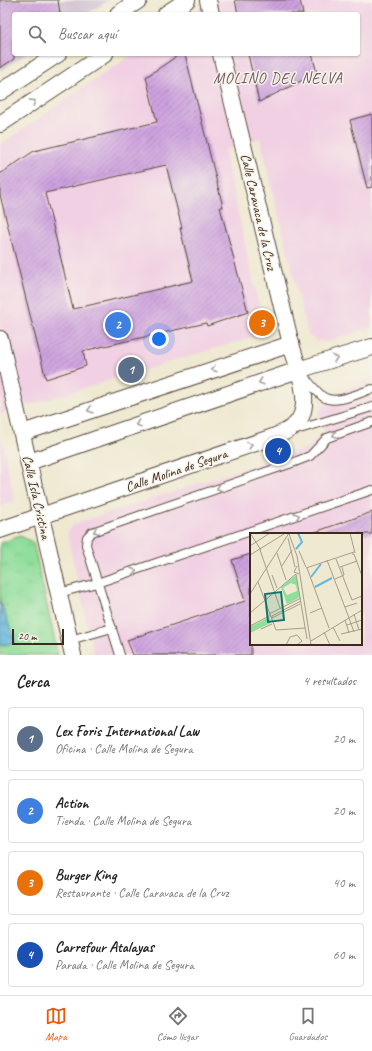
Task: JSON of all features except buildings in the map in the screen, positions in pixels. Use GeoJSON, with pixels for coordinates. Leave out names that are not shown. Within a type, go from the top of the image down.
{"type":"FeatureCollection","features":[{"type":"Feature","properties":{"kind":"street"},"geometry":{"type":"LineString","coordinates":[[121,12],[139,0]]}},
{"type":"Feature","properties":{"kind":"street"},"geometry":{"type":"LineString","coordinates":[[169,12],[187,0]]}},
{"type":"Feature","properties":{"kind":"street"},"geometry":{"type":"LineString","coordinates":[[208,0],[211,12]]}},
{"type":"Feature","properties":{"kind":"street"},"geometry":{"type":"LineString","coordinates":[[0,92],[55,56]]}},
{"type":"Feature","properties":{"kind":"street"},"geometry":{"type":"LineString","coordinates":[[0,124],[102,56]]}},
{"type":"Feature","properties":{"kind":"street","name":"Calle Caravaca de la Cruz"},"geometry":{"type":"LineString","coordinates":[[221,56],[298,370]]}},
{"type":"Feature","properties":{"kind":"street","name":"Calle Isla Cristina"},"geometry":{"type":"LineString","coordinates":[[0,339],[72,648]]}},
{"type":"Feature","properties":{"kind":"street"},"geometry":{"type":"LineString","coordinates":[[22,433],[291,344]]}},
{"type":"Feature","properties":{"kind":"street"},"geometry":{"type":"LineString","coordinates":[[29,462],[298,370],[372,347]]}},
{"type":"Feature","properties":{"kind":"street","name":"Calle Molina de Segura"},"geometry":{"type":"LineString","coordinates":[[0,530],[288,431],[295,425],[303,412],[304,396],[298,370]]}},
{"type":"Feature","properties":{"kind":"lane"},"geometry":{"type":"LineString","coordinates":[[298,370],[322,396],[331,400],[337,400],[372,389]]}},
{"type":"Feature","properties":{"kind":"lane"},"geometry":{"type":"LineString","coordinates":[[273,437],[372,407]]}},
{"type":"Feature","properties":{"kind":"lane"},"geometry":{"type":"LineString","coordinates":[[120,655],[86,545],[87,537],[92,532],[310,456],[327,438],[372,422]]}},
{"type":"Feature","properties":{"kind":"lane"},"geometry":{"type":"LineString","coordinates":[[59,593],[97,583],[372,490]]}},
{"type":"Feature","properties":{"kind":"lane"},"geometry":{"type":"LineString","coordinates":[[72,648],[112,628]]}},
{"type":"Feature","properties":{"kind":"shaded area"},"geometry":{"type":"Polygon","coordinates":[[[0,0],[109,0],[90,12],[12,12],[12,56],[23,56],[0,71],[0,0]]]}},
{"type":"Feature","properties":{"kind":"shaded area"},"geometry":{"type":"Polygon","coordinates":[[[211,0],[372,0],[372,327],[327,342],[317,341],[308,335],[260,138],[224,150],[265,333],[0,414],[0,145],[130,56],[360,56],[360,12],[194,12],[211,0]]]}},
{"type":"Feature","properties":{"kind":"shaded area"},"geometry":{"type":"Polygon","coordinates":[[[372,378],[372,655],[94,655],[68,538],[70,528],[75,524],[309,447],[320,435],[325,433],[318,413],[336,395],[372,378]]]}},
{"type":"Feature","properties":{"kind":"shaded area"},"geometry":{"type":"Polygon","coordinates":[[[0,432],[15,501],[0,506],[0,432]]]}},
{"type":"Feature","properties":{"kind":"green space"},"geometry":{"type":"Polygon","coordinates":[[[20,536],[33,542],[58,655],[0,655],[0,543],[20,536]]]}},
{"type":"Feature","properties":{"kind":"water"},"geometry":{"type":"Polygon","coordinates":[[[0,601],[16,643],[0,645],[0,601]]]}},
{"type":"Feature","properties":{"kind":"place","name":"Burger King"},"geometry":{"type":"Point","coordinates":[262,323]}},
{"type":"Feature","properties":{"kind":"place","name":"Action"},"geometry":{"type":"Point","coordinates":[118,325]}},
{"type":"Feature","properties":{"kind":"place","name":"Lex Foris International Law"},"geometry":{"type":"Point","coordinates":[131,370]}},
{"type":"Feature","properties":{"kind":"place","name":"Carrefour Atalayas"},"geometry":{"type":"Point","coordinates":[278,451]}},
{"type":"Feature","properties":{"kind":"district","name":"MOLINO DEL NELVA"},"geometry":{"type":"Point","coordinates":[278,78]}}]}
